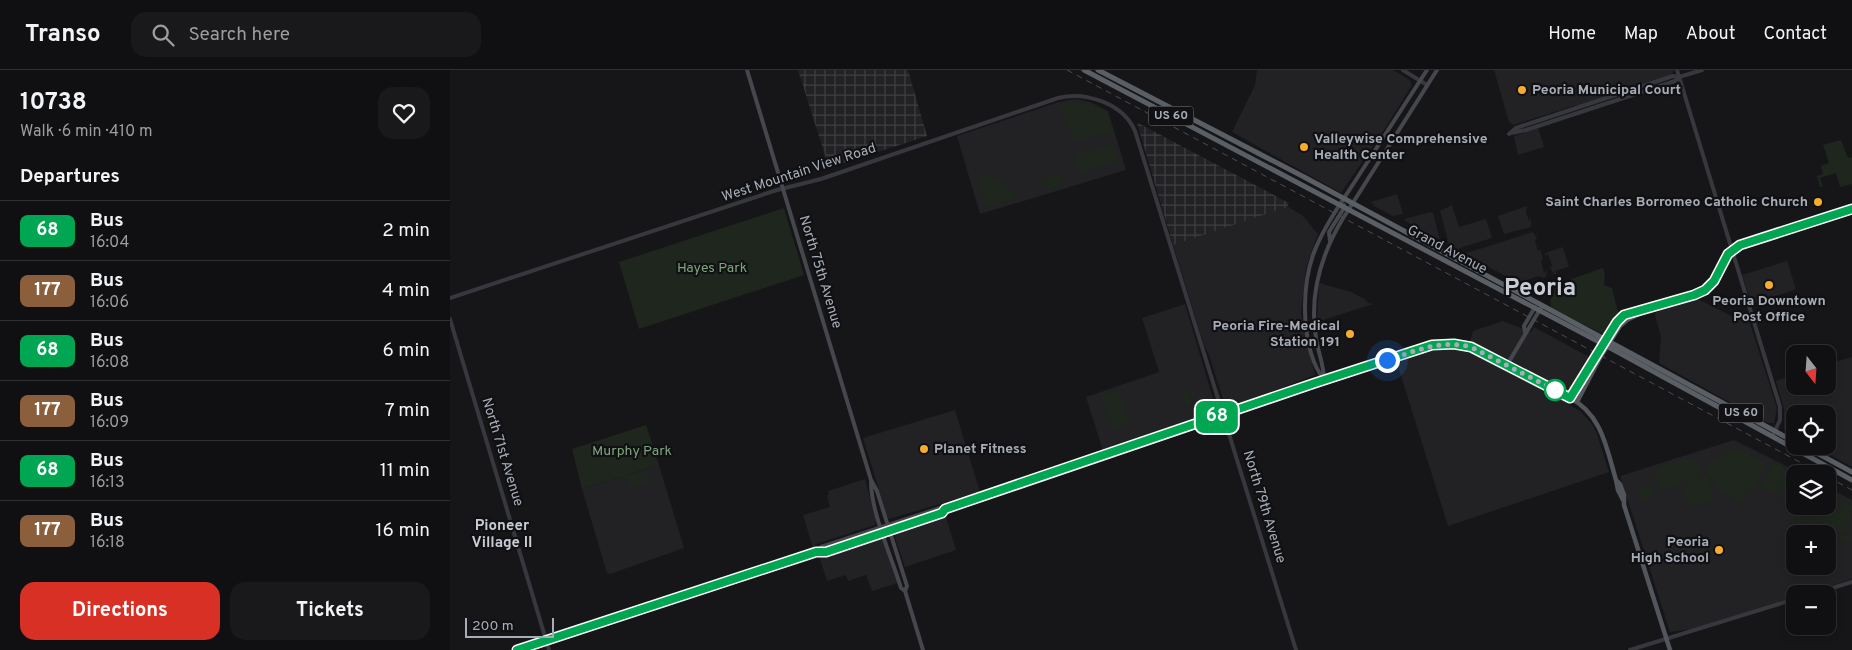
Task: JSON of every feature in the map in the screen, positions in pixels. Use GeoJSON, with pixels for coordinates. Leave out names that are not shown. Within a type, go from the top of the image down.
{"type":"FeatureCollection","features":[{"type":"Feature","properties":{"kind":"highway","name":"Grand Avenue"},"geometry":{"type":"LineString","coordinates":[[1084,70],[1536,310],[1689,384],[1786,437]]}},
{"type":"Feature","properties":{"kind":"highway","name":"Grand Avenue"},"geometry":{"type":"LineString","coordinates":[[1098,70],[1539,304],[1686,390],[1824,465]]}},
{"type":"Feature","properties":{"kind":"highway"},"geometry":{"type":"LineString","coordinates":[[1686,390],[1689,384]]}},
{"type":"Feature","properties":{"kind":"highway"},"geometry":{"type":"LineString","coordinates":[[1820,455],[1852,472]]}},
{"type":"Feature","properties":{"kind":"highway","name":"Grand Avenue"},"geometry":{"type":"LineString","coordinates":[[1836,471],[1852,480]]}},
{"type":"Feature","properties":{"kind":"main road","name":"North 75th Avenue"},"geometry":{"type":"LineString","coordinates":[[747,70],[871,480],[877,491],[907,584]]}},
{"type":"Feature","properties":{"kind":"main road"},"geometry":{"type":"LineString","coordinates":[[1324,380],[1324,370],[1313,320],[1315,289],[1323,259],[1344,208],[1344,199],[1428,70]]}},
{"type":"Feature","properties":{"kind":"main road"},"geometry":{"type":"LineString","coordinates":[[1324,380],[1318,372],[1307,332],[1305,313],[1309,269],[1318,244],[1344,208],[1353,204],[1438,70]]}},
{"type":"Feature","properties":{"kind":"main road"},"geometry":{"type":"LineString","coordinates":[[1574,400],[1606,343],[1624,322],[1646,310],[1696,295],[1705,290],[1714,281],[1732,250],[1744,243],[1852,209]]}},
{"type":"Feature","properties":{"kind":"main road"},"geometry":{"type":"LineString","coordinates":[[1306,287],[1315,289]]}},
{"type":"Feature","properties":{"kind":"main road"},"geometry":{"type":"LineString","coordinates":[[1506,366],[1525,332],[1524,326],[1539,304]]}},
{"type":"Feature","properties":{"kind":"main road"},"geometry":{"type":"LineString","coordinates":[[819,551],[821,547],[834,542],[940,508],[945,509],[1324,380],[1436,344],[1459,344],[1471,347],[1574,400],[1597,423],[1616,480],[1622,489],[1623,500],[1670,650]]}},
{"type":"Feature","properties":{"kind":"main road","name":"North 75th Avenue"},"geometry":{"type":"LineString","coordinates":[[871,480],[871,493],[881,527],[902,588],[905,590],[923,650]]}},
{"type":"Feature","properties":{"kind":"main road"},"geometry":{"type":"LineString","coordinates":[[517,650],[819,551],[826,552],[890,531],[942,513],[945,509]]}},
{"type":"Feature","properties":{"kind":"main road"},"geometry":{"type":"LineString","coordinates":[[834,542],[837,548]]}},
{"type":"Feature","properties":{"kind":"main road"},"geometry":{"type":"LineString","coordinates":[[898,576],[907,584],[905,590]]}},
{"type":"Feature","properties":{"kind":"street"},"geometry":{"type":"LineString","coordinates":[[1403,70],[1427,85]]}},
{"type":"Feature","properties":{"kind":"street"},"geometry":{"type":"LineString","coordinates":[[1677,70],[1780,407],[1781,418],[1772,437]]}},
{"type":"Feature","properties":{"kind":"street"},"geometry":{"type":"LineString","coordinates":[[1623,96],[1558,114],[1516,128],[1508,134],[1560,119],[1648,87],[1675,81],[1679,77],[1702,70]]}},
{"type":"Feature","properties":{"kind":"street","name":"West Mountain View Road"},"geometry":{"type":"LineString","coordinates":[[450,298],[783,188],[821,179],[952,133],[1066,96],[1087,96],[1112,107],[1129,119],[1139,141]]}},
{"type":"Feature","properties":{"kind":"street"},"geometry":{"type":"LineString","coordinates":[[1558,114],[1560,119]]}},
{"type":"Feature","properties":{"kind":"street"},"geometry":{"type":"LineString","coordinates":[[1543,119],[1544,124]]}},
{"type":"Feature","properties":{"kind":"street","name":"North 79th Avenue"},"geometry":{"type":"LineString","coordinates":[[1139,141],[1296,650]]}},
{"type":"Feature","properties":{"kind":"street","name":"North 71st Avenue"},"geometry":{"type":"LineString","coordinates":[[450,319],[549,650]]}},
{"type":"Feature","properties":{"kind":"street"},"geometry":{"type":"LineString","coordinates":[[1836,587],[1852,582]]}},
{"type":"Feature","properties":{"kind":"street"},"geometry":{"type":"LineString","coordinates":[[1630,650],[1786,602]]}},
{"type":"Feature","properties":{"kind":"shaded area"},"geometry":{"type":"Polygon","coordinates":[[[798,70],[908,70],[927,136],[829,168],[798,70]]]}},
{"type":"Feature","properties":{"kind":"shaded area"},"geometry":{"type":"Polygon","coordinates":[[[1257,70],[1393,70],[1410,80],[1412,85],[1341,193],[1232,132],[1255,85],[1257,70]]]}},
{"type":"Feature","properties":{"kind":"shaded area"},"geometry":{"type":"Polygon","coordinates":[[[1494,70],[1674,71],[1671,75],[1583,105],[1573,106],[1513,125],[1509,122],[1494,70]]]}},
{"type":"Feature","properties":{"kind":"shaded area"},"geometry":{"type":"Polygon","coordinates":[[[1075,99],[1090,102],[1108,111],[1126,170],[980,214],[957,136],[1059,102],[1075,99]]]}},
{"type":"Feature","properties":{"kind":"shaded area"},"geometry":{"type":"Polygon","coordinates":[[[1137,123],[1289,203],[1287,207],[1173,245],[1137,123]]]}},
{"type":"Feature","properties":{"kind":"shaded area"},"geometry":{"type":"Polygon","coordinates":[[[1538,128],[1544,147],[1518,155],[1514,136],[1538,128]]]}},
{"type":"Feature","properties":{"kind":"shaded area"},"geometry":{"type":"Polygon","coordinates":[[[1397,194],[1403,214],[1393,216],[1374,206],[1371,202],[1397,194]]]}},
{"type":"Feature","properties":{"kind":"shaded area"},"geometry":{"type":"Polygon","coordinates":[[[1452,205],[1459,227],[1486,219],[1492,238],[1458,250],[1449,245],[1440,211],[1452,205]]]}},
{"type":"Feature","properties":{"kind":"shaded area"},"geometry":{"type":"Polygon","coordinates":[[[1287,206],[1302,215],[1318,234],[1306,267],[1301,314],[1315,375],[1229,408],[1225,405],[1204,345],[1173,245],[1287,206]]]}},
{"type":"Feature","properties":{"kind":"shaded area"},"geometry":{"type":"Polygon","coordinates":[[[1527,206],[1526,212],[1529,221],[1531,218],[1531,227],[1504,234],[1498,216],[1527,206]]]}},
{"type":"Feature","properties":{"kind":"shaded area"},"geometry":{"type":"Polygon","coordinates":[[[1430,212],[1433,213],[1440,240],[1405,221],[1405,219],[1430,212]]]}},
{"type":"Feature","properties":{"kind":"shaded area"},"geometry":{"type":"Polygon","coordinates":[[[1533,232],[1537,238],[1535,241],[1538,251],[1540,249],[1543,258],[1541,261],[1544,273],[1547,270],[1544,278],[1538,276],[1522,282],[1524,284],[1520,284],[1467,255],[1467,253],[1533,232]]]}},
{"type":"Feature","properties":{"kind":"shaded area"},"geometry":{"type":"Polygon","coordinates":[[[1563,247],[1569,267],[1555,271],[1557,274],[1554,274],[1550,268],[1552,265],[1548,254],[1546,256],[1545,253],[1563,247]]]}},
{"type":"Feature","properties":{"kind":"shaded area"},"geometry":{"type":"Polygon","coordinates":[[[1787,261],[1796,289],[1752,304],[1742,275],[1787,261]]]}},
{"type":"Feature","properties":{"kind":"shaded area"},"geometry":{"type":"Polygon","coordinates":[[[1319,283],[1351,292],[1365,299],[1368,303],[1373,304],[1317,322],[1319,283]]]}},
{"type":"Feature","properties":{"kind":"shaded area"},"geometry":{"type":"Polygon","coordinates":[[[1698,299],[1735,318],[1747,314],[1777,408],[1774,423],[1767,423],[1659,363],[1661,337],[1655,315],[1656,312],[1698,299]]]}},
{"type":"Feature","properties":{"kind":"shaded area"},"geometry":{"type":"Polygon","coordinates":[[[1185,304],[1217,412],[1150,433],[1103,451],[1086,397],[1159,372],[1142,318],[1185,304]]]}},
{"type":"Feature","properties":{"kind":"shaded area"},"geometry":{"type":"Polygon","coordinates":[[[1503,321],[1531,332],[1534,327],[1591,358],[1581,372],[1566,403],[1580,411],[1592,424],[1609,472],[1448,526],[1397,363],[1400,360],[1436,350],[1452,349],[1467,352],[1473,331],[1503,321]]]}},
{"type":"Feature","properties":{"kind":"shaded area"},"geometry":{"type":"Polygon","coordinates":[[[1852,357],[1852,467],[1830,455],[1836,455],[1836,405],[1786,405],[1786,431],[1784,430],[1784,409],[1776,381],[1786,378],[1786,395],[1836,395],[1836,362],[1852,357]]]}},
{"type":"Feature","properties":{"kind":"shaded area"},"geometry":{"type":"Polygon","coordinates":[[[955,410],[980,492],[889,519],[863,438],[955,410]]]}},
{"type":"Feature","properties":{"kind":"shaded area","name":"Peoria High School"},"geometry":{"type":"Polygon","coordinates":[[[1734,440],[1786,466],[1786,515],[1836,515],[1836,491],[1852,500],[1852,579],[1833,585],[1786,585],[1786,600],[1693,629],[1670,632],[1620,476],[1734,440]]]}},
{"type":"Feature","properties":{"kind":"shaded area"},"geometry":{"type":"Polygon","coordinates":[[[659,465],[684,548],[610,574],[607,573],[582,489],[659,465]]]}},
{"type":"Feature","properties":{"kind":"shaded area"},"geometry":{"type":"Polygon","coordinates":[[[865,479],[876,521],[875,525],[816,544],[813,548],[803,515],[830,507],[828,491],[865,479]]]}},
{"type":"Feature","properties":{"kind":"shaded area"},"geometry":{"type":"Polygon","coordinates":[[[945,514],[956,550],[905,567],[895,538],[896,533],[945,514]]]}},
{"type":"Feature","properties":{"kind":"shaded area"},"geometry":{"type":"Polygon","coordinates":[[[878,538],[883,540],[898,583],[872,591],[866,575],[848,581],[846,575],[827,581],[819,556],[878,538]]]}},
{"type":"Feature","properties":{"kind":"green space"},"geometry":{"type":"Polygon","coordinates":[[[1069,103],[1084,104],[1105,112],[1109,117],[1112,131],[1077,142],[1074,141],[1059,105],[1069,103]]]}},
{"type":"Feature","properties":{"kind":"green space"},"geometry":{"type":"Polygon","coordinates":[[[1841,140],[1848,158],[1852,157],[1852,184],[1840,187],[1836,173],[1820,178],[1823,187],[1820,187],[1817,176],[1823,174],[1821,166],[1829,163],[1823,145],[1841,140]]]}},
{"type":"Feature","properties":{"kind":"green space"},"geometry":{"type":"Polygon","coordinates":[[[1113,144],[1118,162],[1079,173],[1074,155],[1113,144]]]}},
{"type":"Feature","properties":{"kind":"green space"},"geometry":{"type":"Polygon","coordinates":[[[1060,173],[1063,184],[1044,190],[1041,179],[1060,173]]]}},
{"type":"Feature","properties":{"kind":"green space"},"geometry":{"type":"Polygon","coordinates":[[[997,177],[1005,182],[1016,198],[989,206],[985,204],[976,178],[997,177]]]}},
{"type":"Feature","properties":{"kind":"green space","name":"Hayes Park"},"geometry":{"type":"Polygon","coordinates":[[[784,208],[804,275],[639,329],[619,262],[784,208]]]}},
{"type":"Feature","properties":{"kind":"green space"},"geometry":{"type":"Polygon","coordinates":[[[1603,268],[1605,276],[1604,285],[1612,288],[1619,316],[1605,335],[1551,308],[1550,301],[1557,282],[1563,282],[1603,268]]]}},
{"type":"Feature","properties":{"kind":"green space"},"geometry":{"type":"Polygon","coordinates":[[[1119,390],[1130,424],[1113,430],[1101,396],[1119,390]]]}},
{"type":"Feature","properties":{"kind":"green space"},"geometry":{"type":"Polygon","coordinates":[[[1189,392],[1192,404],[1186,408],[1181,394],[1189,392]]]}},
{"type":"Feature","properties":{"kind":"green space","name":"Murphy Park"},"geometry":{"type":"Polygon","coordinates":[[[646,425],[659,465],[582,489],[572,449],[646,425]]]}},
{"type":"Feature","properties":{"kind":"green space"},"geometry":{"type":"Polygon","coordinates":[[[1737,449],[1766,462],[1757,484],[1743,502],[1738,503],[1721,490],[1708,476],[1713,496],[1711,501],[1690,507],[1685,494],[1689,481],[1660,490],[1654,469],[1696,456],[1703,477],[1707,475],[1704,469],[1727,451],[1737,449]]]}},
{"type":"Feature","properties":{"kind":"green space"},"geometry":{"type":"Polygon","coordinates":[[[1776,463],[1786,468],[1786,489],[1769,492],[1759,488],[1772,465],[1776,463]]]}},
{"type":"Feature","properties":{"kind":"green space"},"geometry":{"type":"Polygon","coordinates":[[[646,470],[649,481],[630,488],[626,476],[646,470]]]}},
{"type":"Feature","properties":{"kind":"green space"},"geometry":{"type":"Polygon","coordinates":[[[1644,485],[1650,485],[1655,490],[1653,499],[1644,501],[1639,496],[1639,490],[1644,485]]]}},
{"type":"Feature","properties":{"kind":"green space"},"geometry":{"type":"Polygon","coordinates":[[[1836,498],[1852,506],[1852,511],[1836,503],[1836,498]]]}},
{"type":"Feature","properties":{"kind":"green space"},"geometry":{"type":"Polygon","coordinates":[[[1836,505],[1852,513],[1843,534],[1836,531],[1836,525],[1824,525],[1802,515],[1836,515],[1836,505]]]}},
{"type":"Feature","properties":{"kind":"green space"},"geometry":{"type":"Polygon","coordinates":[[[1789,515],[1799,515],[1820,525],[1810,525],[1789,515]]]}},
{"type":"Feature","properties":{"kind":"green space"},"geometry":{"type":"Polygon","coordinates":[[[1836,533],[1842,536],[1852,535],[1852,539],[1846,542],[1836,537],[1836,533]]]}},
{"type":"Feature","properties":{"kind":"railway"},"geometry":{"type":"LineString","coordinates":[[1067,70],[1805,465]]}},
{"type":"Feature","properties":{"kind":"railway"},"geometry":{"type":"LineString","coordinates":[[1836,481],[1852,490]]}},
{"type":"Feature","properties":{"kind":"bus line","name":"68"},"geometry":{"type":"LineString","coordinates":[[517,650],[819,551],[826,552],[890,531],[942,513],[945,509],[1432,345],[1462,344],[1471,347],[1570,398],[1617,322],[1624,315],[1698,294],[1705,290],[1714,281],[1728,254],[1740,245],[1852,209]]}},
{"type":"Feature","properties":{"kind":"place","name":"Peoria Municipal Court"},"geometry":{"type":"Point","coordinates":[1522,90]}},
{"type":"Feature","properties":{"kind":"place","name":"Valleywise Comprehensive Health Center"},"geometry":{"type":"Point","coordinates":[1304,147]}},
{"type":"Feature","properties":{"kind":"place","name":"Saint Charles Borromeo Catholic Church"},"geometry":{"type":"Point","coordinates":[1818,202]}},
{"type":"Feature","properties":{"kind":"place","name":"Peoria Downtown Post Office"},"geometry":{"type":"Point","coordinates":[1769,285]}},
{"type":"Feature","properties":{"kind":"place","name":"Peoria Fire-Medical Station 191"},"geometry":{"type":"Point","coordinates":[1350,334]}},
{"type":"Feature","properties":{"kind":"place","name":"Planet Fitness"},"geometry":{"type":"Point","coordinates":[924,449]}},
{"type":"Feature","properties":{"kind":"place","name":"Peoria High School"},"geometry":{"type":"Point","coordinates":[1719,550]}},
{"type":"Feature","properties":{"kind":"district","name":"Peoria"},"geometry":{"type":"Point","coordinates":[1540,289]}},
{"type":"Feature","properties":{"kind":"district","name":"Pioneer Village II"},"geometry":{"type":"Point","coordinates":[502,534]}},
{"type":"Feature","properties":{"kind":"route"},"geometry":{"type":"LineString","coordinates":[[1387,360],[1436,344],[1462,344],[1555,390]]}}]}
